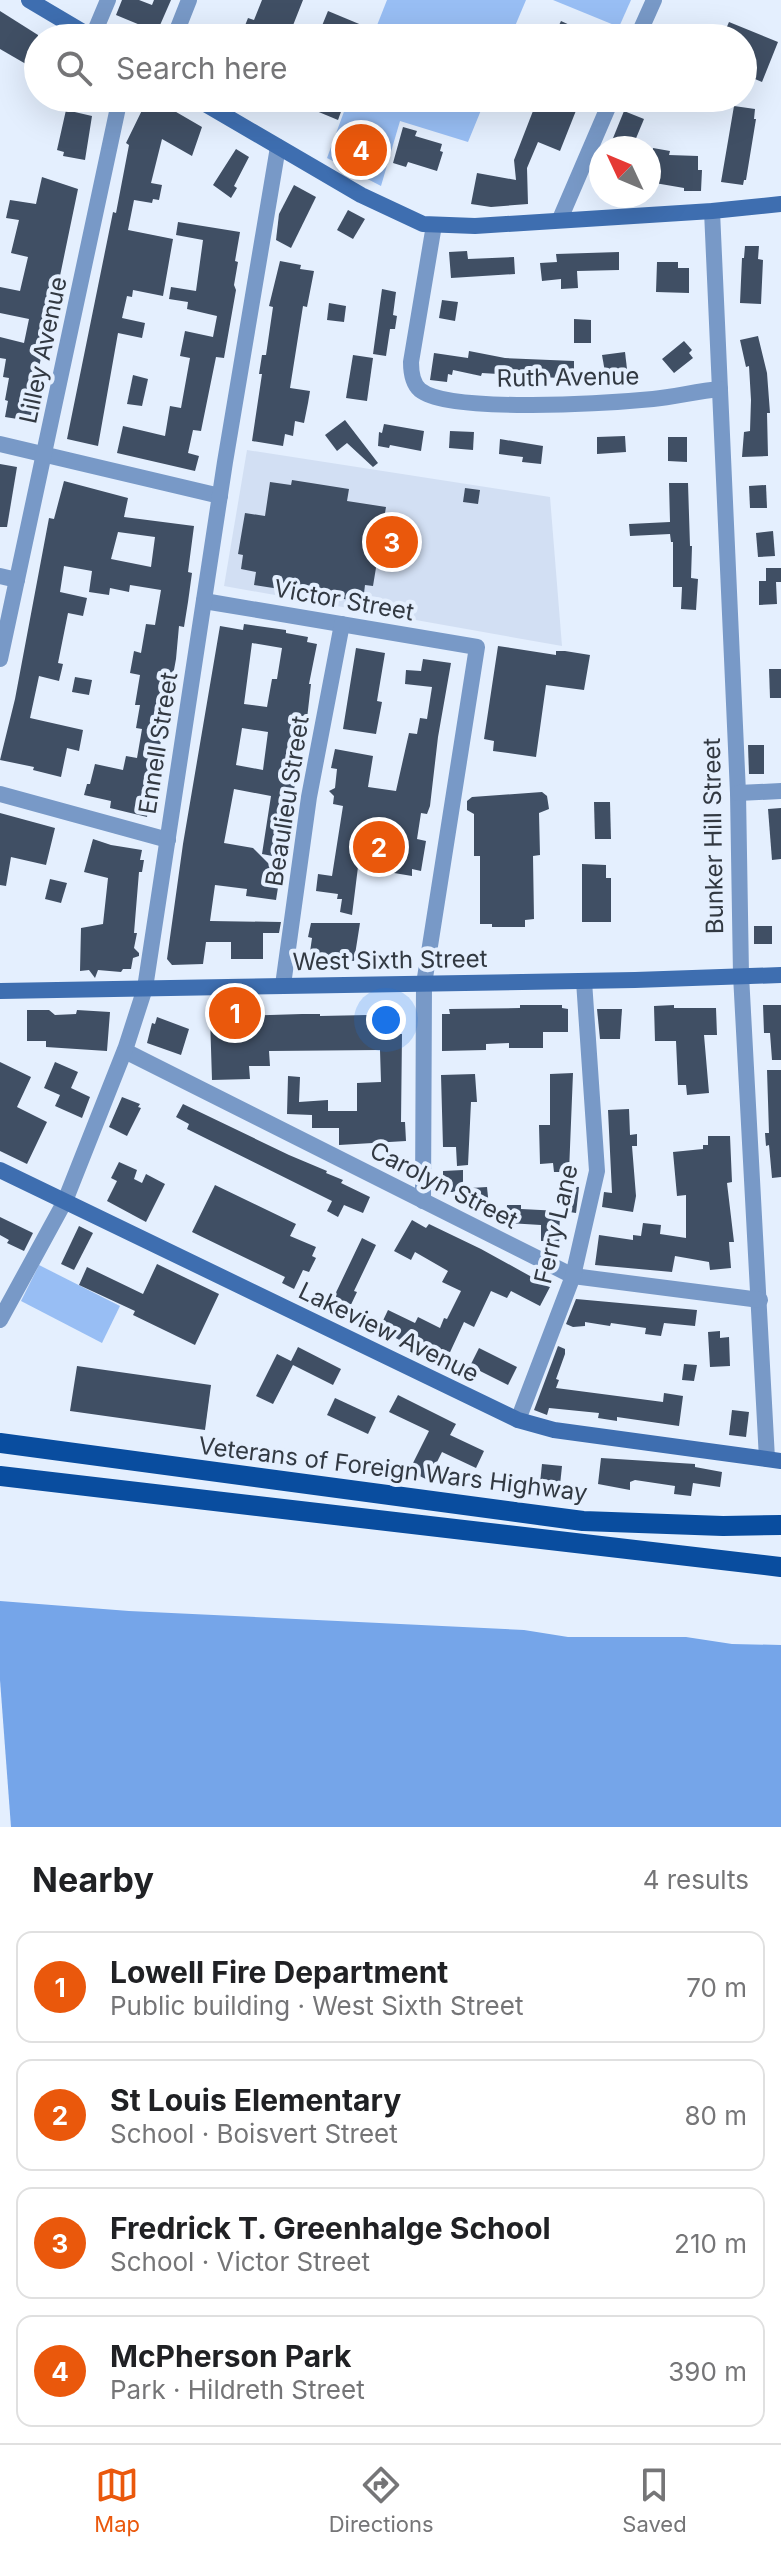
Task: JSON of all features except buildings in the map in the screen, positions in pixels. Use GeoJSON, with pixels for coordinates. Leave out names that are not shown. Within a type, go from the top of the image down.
{"type":"FeatureCollection","features":[{"type":"Feature","properties":{"kind":"main road"},"geometry":{"type":"LineString","coordinates":[[29,0],[69,24]]}},
{"type":"Feature","properties":{"kind":"main road"},"geometry":{"type":"LineString","coordinates":[[219,112],[361,195],[423,224],[475,226],[781,204]]}},
{"type":"Feature","properties":{"kind":"main road","name":"West Sixth Street"},"geometry":{"type":"LineString","coordinates":[[0,991],[781,975]]}},
{"type":"Feature","properties":{"kind":"main road","name":"Lakeview Avenue"},"geometry":{"type":"LineString","coordinates":[[0,1170],[518,1420],[554,1430],[774,1460]]}},
{"type":"Feature","properties":{"kind":"main road","name":"Veterans of Foreign Wars Highway"},"geometry":{"type":"LineString","coordinates":[[0,1443],[583,1521],[710,1526],[781,1525]]}},
{"type":"Feature","properties":{"kind":"main road"},"geometry":{"type":"LineString","coordinates":[[0,1476],[781,1567]]}},
{"type":"Feature","properties":{"kind":"street"},"geometry":{"type":"LineString","coordinates":[[99,24],[108,0]]}},
{"type":"Feature","properties":{"kind":"street"},"geometry":{"type":"LineString","coordinates":[[180,24],[189,0]]}},
{"type":"Feature","properties":{"kind":"street"},"geometry":{"type":"LineString","coordinates":[[643,24],[654,0]]}},
{"type":"Feature","properties":{"kind":"street","name":"Lilley Avenue"},"geometry":{"type":"LineString","coordinates":[[0,659],[117,112]]}},
{"type":"Feature","properties":{"kind":"street"},"geometry":{"type":"LineString","coordinates":[[560,219],[606,112]]}},
{"type":"Feature","properties":{"kind":"street","name":"Ennell Street"},"geometry":{"type":"LineString","coordinates":[[0,1320],[65,1201],[125,1051],[145,988],[220,496],[278,147]]}},
{"type":"Feature","properties":{"kind":"street","name":"Bunker Hill Street"},"geometry":{"type":"LineString","coordinates":[[712,211],[738,793],[741,975],[760,1300],[774,1460]]}},
{"type":"Feature","properties":{"kind":"street","name":"Ruth Avenue"},"geometry":{"type":"LineString","coordinates":[[434,225],[411,362],[411,374],[420,389],[448,401],[545,405],[652,399],[720,389]]}},
{"type":"Feature","properties":{"kind":"street"},"geometry":{"type":"LineString","coordinates":[[0,444],[220,496]]}},
{"type":"Feature","properties":{"kind":"street"},"geometry":{"type":"LineString","coordinates":[[0,576],[17,580]]}},
{"type":"Feature","properties":{"kind":"street","name":"Victor Street"},"geometry":{"type":"LineString","coordinates":[[204,601],[477,647],[424,984]]}},
{"type":"Feature","properties":{"kind":"street","name":"Beaulieu Street"},"geometry":{"type":"LineString","coordinates":[[283,985],[309,797],[342,624]]}},
{"type":"Feature","properties":{"kind":"street"},"geometry":{"type":"LineString","coordinates":[[738,793],[781,791]]}},
{"type":"Feature","properties":{"kind":"street"},"geometry":{"type":"LineString","coordinates":[[0,794],[168,840]]}},
{"type":"Feature","properties":{"kind":"street","name":"Ferry Lane"},"geometry":{"type":"LineString","coordinates":[[518,1420],[573,1276],[597,1171],[584,981]]}},
{"type":"Feature","properties":{"kind":"street"},"geometry":{"type":"LineString","coordinates":[[423,1201],[424,984]]}},
{"type":"Feature","properties":{"kind":"street","name":"Carolyn Street"},"geometry":{"type":"LineString","coordinates":[[125,1051],[573,1276],[760,1300]]}},
{"type":"Feature","properties":{"kind":"shaded area"},"geometry":{"type":"Polygon","coordinates":[[[387,0],[526,0],[516,24],[378,24],[387,0]]]}},
{"type":"Feature","properties":{"kind":"shaded area"},"geometry":{"type":"Polygon","coordinates":[[[553,0],[631,0],[620,24],[612,24],[553,0]]]}},
{"type":"Feature","properties":{"kind":"shaded area"},"geometry":{"type":"Polygon","coordinates":[[[344,112],[480,112],[468,142],[400,121],[381,186],[327,158],[344,112]]]}},
{"type":"Feature","properties":{"kind":"shaded area"},"geometry":{"type":"Polygon","coordinates":[[[247,450],[550,497],[562,646],[224,586],[247,450]]]}},
{"type":"Feature","properties":{"kind":"shaded area"},"geometry":{"type":"Polygon","coordinates":[[[39,1265],[120,1306],[102,1343],[21,1301],[39,1265]]]}},
{"type":"Feature","properties":{"kind":"shaded area"},"geometry":{"type":"Polygon","coordinates":[[[0,1601],[129,1611],[524,1630],[568,1637],[686,1637],[732,1644],[781,1645],[781,1827],[0,1827],[0,1601]]]}},
{"type":"Feature","properties":{"kind":"pier"},"geometry":{"type":"Polygon","coordinates":[[[0,1680],[11,1827],[0,1827],[0,1680]]]}},
{"type":"Feature","properties":{"kind":"place","name":"McPherson Park"},"geometry":{"type":"Point","coordinates":[361,150]}},
{"type":"Feature","properties":{"kind":"place","name":"Fredrick T. Greenhalge School"},"geometry":{"type":"Point","coordinates":[392,542]}},
{"type":"Feature","properties":{"kind":"place","name":"St Louis Elementary"},"geometry":{"type":"Point","coordinates":[379,847]}},
{"type":"Feature","properties":{"kind":"place","name":"Lowell Fire Department"},"geometry":{"type":"Point","coordinates":[235,1013]}}]}
